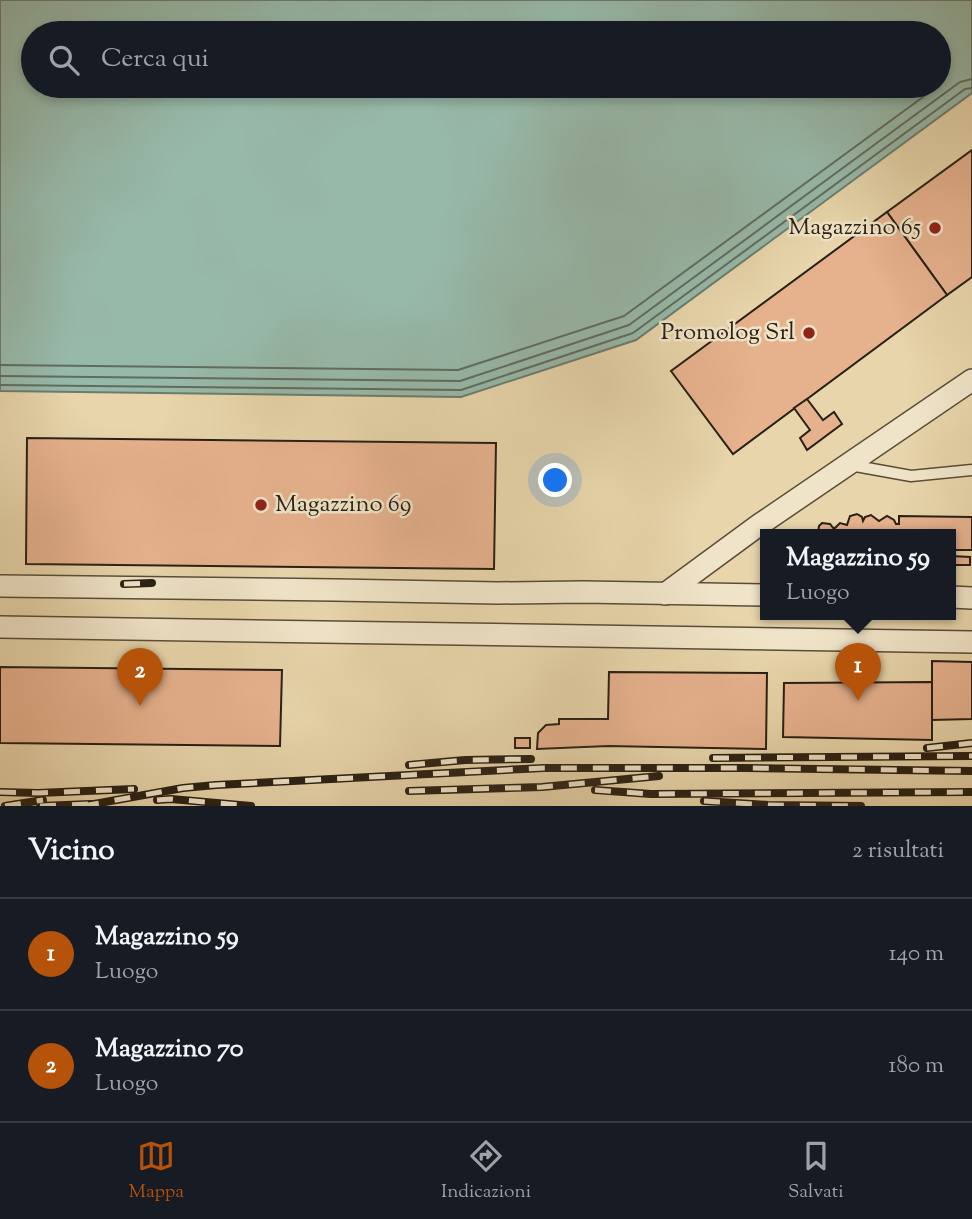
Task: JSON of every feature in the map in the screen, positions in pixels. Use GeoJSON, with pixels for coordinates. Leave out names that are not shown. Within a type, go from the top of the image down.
{"type":"FeatureCollection","features":[{"type":"Feature","properties":{"kind":"street"},"geometry":{"type":"LineString","coordinates":[[665,594],[759,525],[972,380]]}},
{"type":"Feature","properties":{"kind":"street"},"geometry":{"type":"LineString","coordinates":[[0,586],[760,595]]}},
{"type":"Feature","properties":{"kind":"street"},"geometry":{"type":"LineString","coordinates":[[0,627],[972,642]]}},
{"type":"Feature","properties":{"kind":"lane"},"geometry":{"type":"LineString","coordinates":[[848,464],[911,476],[972,470]]}},
{"type":"Feature","properties":{"kind":"water"},"geometry":{"type":"Polygon","coordinates":[[[0,0],[972,0],[972,93],[636,340],[461,397],[0,391],[0,0]]]}},
{"type":"Feature","properties":{"kind":"building","name":"Magazzino 65"},"geometry":{"type":"Polygon","coordinates":[[[972,150],[972,277],[947,295],[887,212],[972,150]]]}},
{"type":"Feature","properties":{"kind":"building","name":"Promolog Srl"},"geometry":{"type":"Polygon","coordinates":[[[887,212],[947,295],[733,454],[671,371],[887,212]]]}},
{"type":"Feature","properties":{"kind":"building"},"geometry":{"type":"Polygon","coordinates":[[[807,399],[823,420],[834,412],[842,424],[807,450],[800,438],[810,430],[794,408],[807,399]]]}},
{"type":"Feature","properties":{"kind":"building","name":"Magazzino 69"},"geometry":{"type":"Polygon","coordinates":[[[27,438],[496,443],[494,569],[26,564],[27,438]]]}},
{"type":"Feature","properties":{"kind":"building"},"geometry":{"type":"Polygon","coordinates":[[[857,514],[863,521],[871,515],[879,521],[887,516],[896,524],[899,524],[899,516],[972,517],[972,550],[956,550],[956,529],[834,529],[840,523],[847,525],[850,516],[857,514]]]}},
{"type":"Feature","properties":{"kind":"building"},"geometry":{"type":"Polygon","coordinates":[[[822,523],[830,524],[834,529],[819,529],[822,523]]]}},
{"type":"Feature","properties":{"kind":"building"},"geometry":{"type":"Polygon","coordinates":[[[956,556],[970,557],[970,565],[956,565],[956,556]]]}},
{"type":"Feature","properties":{"kind":"building"},"geometry":{"type":"Polygon","coordinates":[[[932,661],[972,662],[972,719],[932,720],[932,661]]]}},
{"type":"Feature","properties":{"kind":"building"},"geometry":{"type":"Polygon","coordinates":[[[0,667],[282,670],[280,746],[0,743],[0,667]]]}},
{"type":"Feature","properties":{"kind":"building"},"geometry":{"type":"Polygon","coordinates":[[[609,672],[767,673],[766,749],[608,746],[537,749],[538,733],[546,725],[559,724],[559,719],[608,719],[609,672]]]}},
{"type":"Feature","properties":{"kind":"building"},"geometry":{"type":"Polygon","coordinates":[[[932,682],[932,740],[783,737],[784,683],[932,682]]]}},
{"type":"Feature","properties":{"kind":"building"},"geometry":{"type":"Polygon","coordinates":[[[515,738],[530,738],[530,748],[515,748],[515,738]]]}},
{"type":"Feature","properties":{"kind":"railway"},"geometry":{"type":"LineString","coordinates":[[124,584],[152,583]]}},
{"type":"Feature","properties":{"kind":"railway"},"geometry":{"type":"LineString","coordinates":[[927,748],[972,743]]}},
{"type":"Feature","properties":{"kind":"railway"},"geometry":{"type":"LineString","coordinates":[[713,758],[972,756]]}},
{"type":"Feature","properties":{"kind":"railway"},"geometry":{"type":"LineString","coordinates":[[409,765],[465,760],[531,759]]}},
{"type":"Feature","properties":{"kind":"railway"},"geometry":{"type":"LineString","coordinates":[[83,806],[183,788],[216,785],[544,768],[972,771]]}},
{"type":"Feature","properties":{"kind":"railway"},"geometry":{"type":"LineString","coordinates":[[409,791],[542,787],[659,776]]}},
{"type":"Feature","properties":{"kind":"railway"},"geometry":{"type":"LineString","coordinates":[[0,792],[134,789]]}},
{"type":"Feature","properties":{"kind":"railway"},"geometry":{"type":"LineString","coordinates":[[595,790],[651,794],[972,792]]}},
{"type":"Feature","properties":{"kind":"railway"},"geometry":{"type":"LineString","coordinates":[[5,806],[43,800]]}},
{"type":"Feature","properties":{"kind":"railway"},"geometry":{"type":"LineString","coordinates":[[157,800],[251,806]]}},
{"type":"Feature","properties":{"kind":"railway"},"geometry":{"type":"LineString","coordinates":[[704,801],[861,806]]}},
{"type":"Feature","properties":{"kind":"railway"},"geometry":{"type":"LineString","coordinates":[[40,806],[91,804]]}},
{"type":"Feature","properties":{"kind":"place","name":"Magazzino 65"},"geometry":{"type":"Point","coordinates":[935,228]}},
{"type":"Feature","properties":{"kind":"place","name":"Promolog Srl"},"geometry":{"type":"Point","coordinates":[809,333]}},
{"type":"Feature","properties":{"kind":"place","name":"Magazzino 69"},"geometry":{"type":"Point","coordinates":[261,505]}},
{"type":"Feature","properties":{"kind":"place","name":"Magazzino 59"},"geometry":{"type":"Point","coordinates":[858,701]}},
{"type":"Feature","properties":{"kind":"place","name":"Magazzino 70"},"geometry":{"type":"Point","coordinates":[140,706]}}]}
